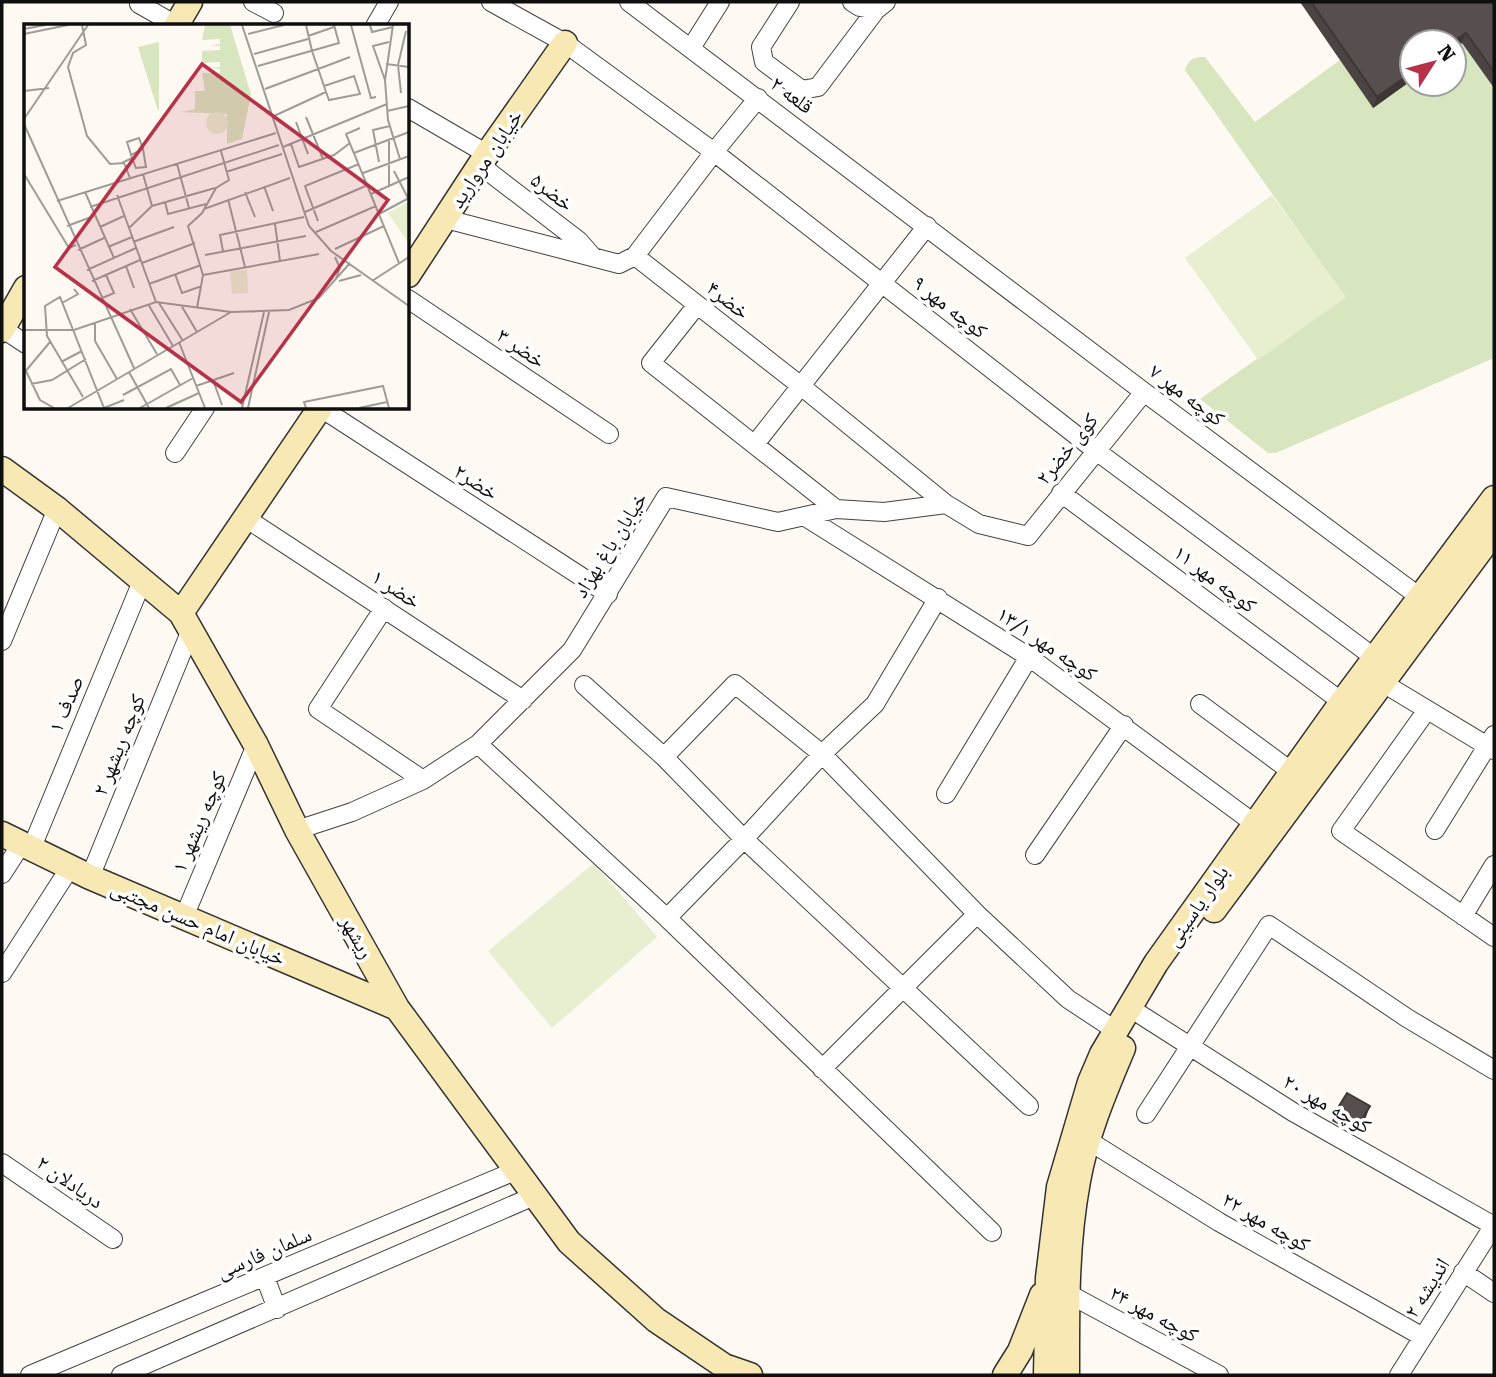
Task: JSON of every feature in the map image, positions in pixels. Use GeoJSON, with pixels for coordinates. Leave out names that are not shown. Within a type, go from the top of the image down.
{"type":"FeatureCollection","features":[{"type":"Feature","properties":{"kind":"street"},"geometry":{"type":"LineString","coordinates":[[140,2],[139,4],[173,24]]}},
{"type":"Feature","properties":{"kind":"street"},"geometry":{"type":"LineString","coordinates":[[177,24],[190,2]]}},
{"type":"Feature","properties":{"kind":"street"},"geometry":{"type":"LineString","coordinates":[[253,2],[274,13]]}},
{"type":"Feature","properties":{"kind":"street","name":"کوچه مهر ۹"},"geometry":{"type":"LineString","coordinates":[[491,2],[565,43],[714,152],[1095,450],[1375,658]]}},
{"type":"Feature","properties":{"kind":"street","name":"قلعه ۲"},"geometry":{"type":"LineString","coordinates":[[629,2],[928,226]]}},
{"type":"Feature","properties":{"kind":"street"},"geometry":{"type":"LineString","coordinates":[[691,48],[720,2]]}},
{"type":"Feature","properties":{"kind":"street"},"geometry":{"type":"LineString","coordinates":[[790,2],[761,47],[764,62],[802,90],[818,87],[881,6]]}},
{"type":"Feature","properties":{"kind":"street"},"geometry":{"type":"LineString","coordinates":[[852,2],[860,7],[881,6]]}},
{"type":"Feature","properties":{"kind":"street"},"geometry":{"type":"LineString","coordinates":[[376,24],[381,4]]}},
{"type":"Feature","properties":{"kind":"street","name":"خیابان مروارید"},"geometry":{"type":"LineString","coordinates":[[410,267],[446,219],[565,43]]}},
{"type":"Feature","properties":{"kind":"street"},"geometry":{"type":"LineString","coordinates":[[446,219],[619,264],[635,257],[758,98]]}},
{"type":"Feature","properties":{"kind":"street","name":"خضر۵"},"geometry":{"type":"LineString","coordinates":[[410,109],[484,160],[593,257]]}},
{"type":"Feature","properties":{"kind":"street"},"geometry":{"type":"LineString","coordinates":[[755,444],[928,226]]}},
{"type":"Feature","properties":{"kind":"street","name":"کوچه مهر ۷"},"geometry":{"type":"LineString","coordinates":[[928,226],[1144,392],[1421,598]]}},
{"type":"Feature","properties":{"kind":"street","name":"خضر۴"},"geometry":{"type":"LineString","coordinates":[[635,257],[946,503]]}},
{"type":"Feature","properties":{"kind":"street"},"geometry":{"type":"LineString","coordinates":[[24,291],[2,329],[24,343]]}},
{"type":"Feature","properties":{"kind":"street","name":"خضر ۳"},"geometry":{"type":"LineString","coordinates":[[410,300],[608,435]]}},
{"type":"Feature","properties":{"kind":"street"},"geometry":{"type":"LineString","coordinates":[[697,305],[651,363],[836,509]]}},
{"type":"Feature","properties":{"kind":"street","name":"کوی خضر۲"},"geometry":{"type":"LineString","coordinates":[[946,503],[979,524],[1028,536],[1144,392]]}},
{"type":"Feature","properties":{"kind":"street"},"geometry":{"type":"LineString","coordinates":[[174,453],[204,410]]}},
{"type":"Feature","properties":{"kind":"street"},"geometry":{"type":"LineString","coordinates":[[186,621],[244,517],[319,410]]}},
{"type":"Feature","properties":{"kind":"street","name":"خضر۲"},"geometry":{"type":"LineString","coordinates":[[323,410],[608,594]]}},
{"type":"Feature","properties":{"kind":"street","name":"ریشهر"},"geometry":{"type":"LineString","coordinates":[[2,469],[57,509],[143,579],[186,621],[256,745],[297,830],[397,1008],[569,1242],[656,1320],[724,1366],[750,1375]]}},
{"type":"Feature","properties":{"kind":"street","name":"کوچه مهر ۱۱"},"geometry":{"type":"LineString","coordinates":[[1061,493],[1342,702]]}},
{"type":"Feature","properties":{"kind":"street","name":"خیابان باغ بهزاد"},"geometry":{"type":"LineString","coordinates":[[297,830],[352,812],[423,780],[478,744],[572,650],[666,497],[778,522],[836,509],[884,512],[946,503]]}},
{"type":"Feature","properties":{"kind":"street","name":"بلوار یاسینی"},"geometry":{"type":"LineString","coordinates":[[1067,1375],[1058,1286],[1062,1176],[1090,1082],[1115,1030],[1156,964],[1292,772],[1494,498]]}},
{"type":"Feature","properties":{"kind":"street"},"geometry":{"type":"LineString","coordinates":[[2,641],[57,509]]}},
{"type":"Feature","properties":{"kind":"street","name":"کوچه مهر ۱۳/۱"},"geometry":{"type":"LineString","coordinates":[[804,516],[1029,657],[1255,824]]}},
{"type":"Feature","properties":{"kind":"street","name":"خضر ۱"},"geometry":{"type":"LineString","coordinates":[[244,517],[523,700]]}},
{"type":"Feature","properties":{"kind":"street","name":"بلوار یاسینی"},"geometry":{"type":"LineString","coordinates":[[1046,1375],[1058,1286],[1078,1178],[1088,1141],[1128,1038],[1169,971],[1494,532]]}},
{"type":"Feature","properties":{"kind":"street","name":"صدف ۱"},"geometry":{"type":"LineString","coordinates":[[2,874],[143,579]]}},
{"type":"Feature","properties":{"kind":"street"},"geometry":{"type":"LineString","coordinates":[[667,918],[822,754],[875,704],[938,598]]}},
{"type":"Feature","properties":{"kind":"street"},"geometry":{"type":"LineString","coordinates":[[384,608],[318,709],[423,780]]}},
{"type":"Feature","properties":{"kind":"street","name":"کوچه ریشهر ۲"},"geometry":{"type":"LineString","coordinates":[[2,973],[80,871],[186,621]]}},
{"type":"Feature","properties":{"kind":"street"},"geometry":{"type":"LineString","coordinates":[[946,794],[1029,657]]}},
{"type":"Feature","properties":{"kind":"street"},"geometry":{"type":"LineString","coordinates":[[1383,683],[1426,710],[1492,744],[1435,830]]}},
{"type":"Feature","properties":{"kind":"street"},"geometry":{"type":"LineString","coordinates":[[664,757],[735,684],[822,754],[977,914],[1068,999],[1115,1030]]}},
{"type":"Feature","properties":{"kind":"street"},"geometry":{"type":"LineString","coordinates":[[584,685],[664,757],[744,839],[1028,1106]]}},
{"type":"Feature","properties":{"kind":"street"},"geometry":{"type":"LineString","coordinates":[[1200,704],[1292,772]]}},
{"type":"Feature","properties":{"kind":"street"},"geometry":{"type":"LineString","coordinates":[[1426,710],[1341,831],[1494,937]]}},
{"type":"Feature","properties":{"kind":"street"},"geometry":{"type":"LineString","coordinates":[[1035,855],[1124,725]]}},
{"type":"Feature","properties":{"kind":"street"},"geometry":{"type":"LineString","coordinates":[[478,744],[667,918],[992,1232]]}},
{"type":"Feature","properties":{"kind":"street","name":"کوچه ریشهر ۱"},"geometry":{"type":"LineString","coordinates":[[184,917],[256,745]]}},
{"type":"Feature","properties":{"kind":"street","name":"خیابان امام حسن مجتبی"},"geometry":{"type":"LineString","coordinates":[[19,841],[184,917],[397,1008]]}},
{"type":"Feature","properties":{"kind":"street"},"geometry":{"type":"LineString","coordinates":[[1463,916],[1494,865]]}},
{"type":"Feature","properties":{"kind":"street"},"geometry":{"type":"LineString","coordinates":[[822,1069],[977,914]]}},
{"type":"Feature","properties":{"kind":"street"},"geometry":{"type":"LineString","coordinates":[[1146,1114],[1269,925],[1407,1018],[1494,1070]]}},
{"type":"Feature","properties":{"kind":"street","name":"کوچه مهر ۲۰"},"geometry":{"type":"LineString","coordinates":[[1141,1015],[1293,1112],[1494,1225]]}},
{"type":"Feature","properties":{"kind":"street","name":"کوچه مهر ۲۲"},"geometry":{"type":"LineString","coordinates":[[1088,1141],[1219,1222],[1423,1337]]}},
{"type":"Feature","properties":{"kind":"street","name":"دریادلان ۲"},"geometry":{"type":"LineString","coordinates":[[3,1167],[113,1239]]}},
{"type":"Feature","properties":{"kind":"street","name":"سلمان فارسی"},"geometry":{"type":"LineString","coordinates":[[30,1375],[515,1171]]}},
{"type":"Feature","properties":{"kind":"street"},"geometry":{"type":"LineString","coordinates":[[121,1375],[534,1196]]}},
{"type":"Feature","properties":{"kind":"street","name":"اندیشه ۲"},"geometry":{"type":"LineString","coordinates":[[1399,1375],[1494,1225]]}},
{"type":"Feature","properties":{"kind":"street"},"geometry":{"type":"LineString","coordinates":[[1463,1272],[1494,1293]]}},
{"type":"Feature","properties":{"kind":"street"},"geometry":{"type":"LineString","coordinates":[[265,1277],[277,1309]]}},
{"type":"Feature","properties":{"kind":"street"},"geometry":{"type":"LineString","coordinates":[[1006,1375],[1058,1286]]}},
{"type":"Feature","properties":{"kind":"street","name":"کوچه مهر ۲۴"},"geometry":{"type":"LineString","coordinates":[[1058,1286],[1219,1375]]}},
{"type":"Feature","properties":{"kind":"green space"},"geometry":{"type":"Polygon","coordinates":[[[1468,51],[1494,88],[1494,358],[1276,453],[1268,453],[1200,399],[1345,297],[1185,70],[1192,59],[1205,57],[1255,122],[1340,60],[1374,107],[1398,90],[1398,98],[1468,98],[1468,51]]]}},
{"type":"Feature","properties":{"kind":"green space"},"geometry":{"type":"Polygon","coordinates":[[[1272,195],[1346,297],[1258,360],[1185,258],[1272,195]]]}},
{"type":"Feature","properties":{"kind":"green space"},"geometry":{"type":"Polygon","coordinates":[[[594,863],[657,937],[552,1028],[488,951],[594,863]]]}},
{"type":"Feature","properties":{"kind":"building"},"geometry":{"type":"Polygon","coordinates":[[[1311,2],[1494,2],[1494,72],[1468,36],[1468,28],[1398,28],[1398,82],[1377,97],[1311,2]]]}},
{"type":"Feature","properties":{"kind":"building"},"geometry":{"type":"Polygon","coordinates":[[[1347,1093],[1370,1106],[1359,1124],[1336,1111],[1347,1093]]]}}]}
